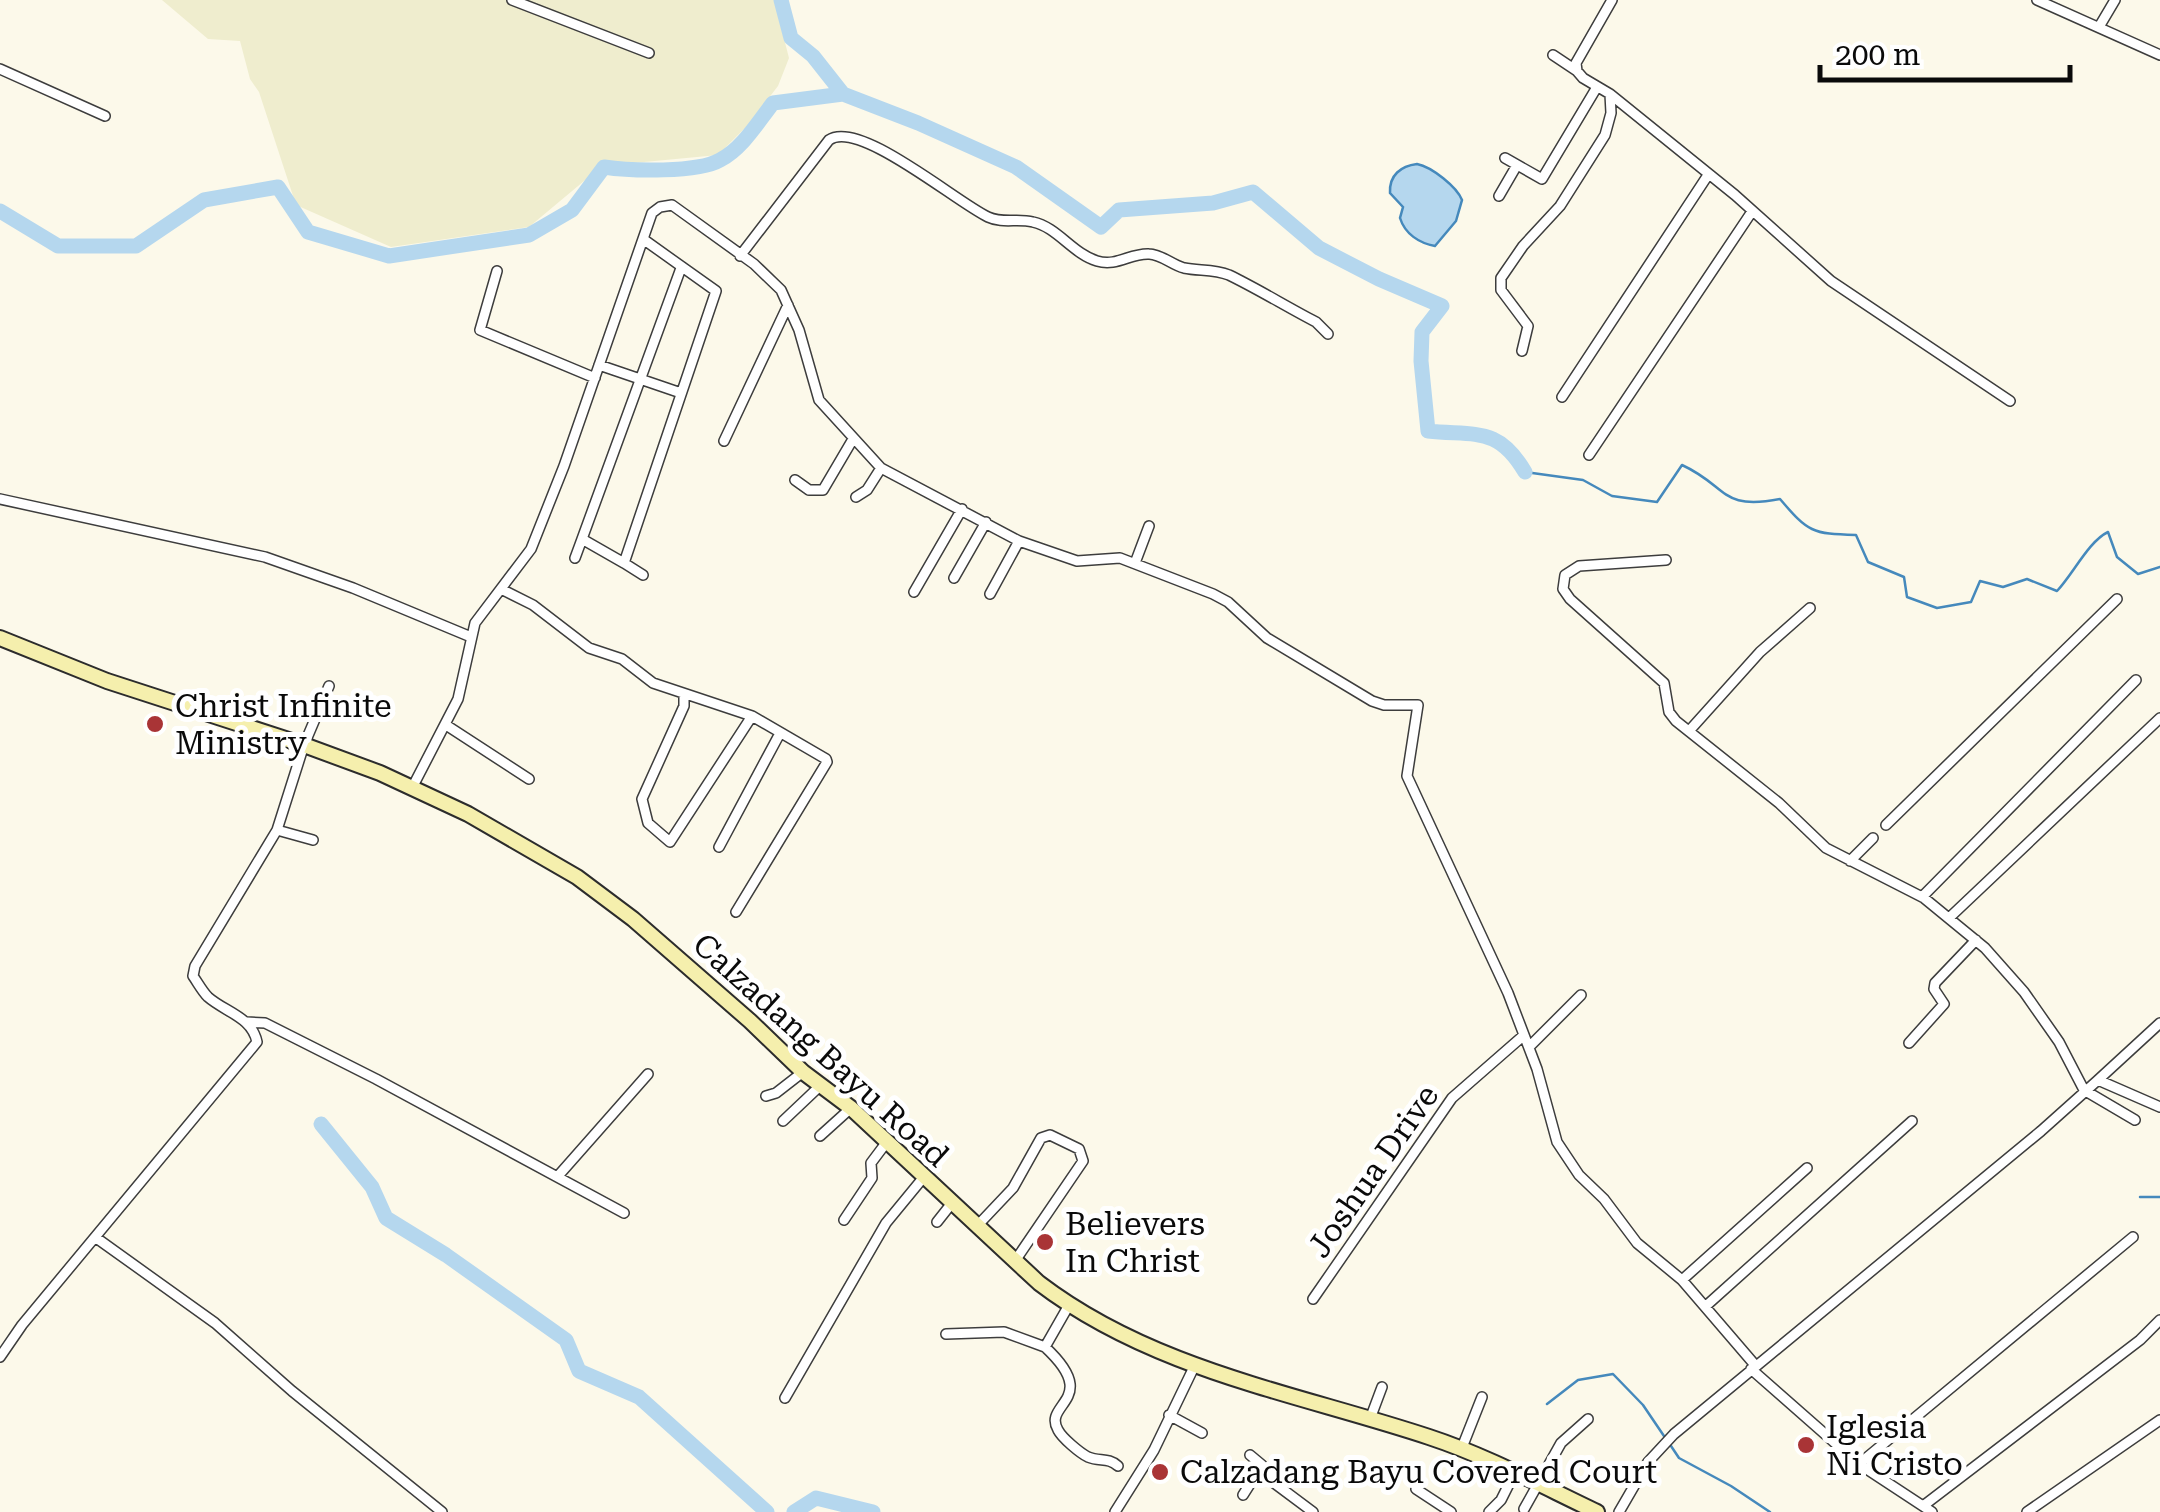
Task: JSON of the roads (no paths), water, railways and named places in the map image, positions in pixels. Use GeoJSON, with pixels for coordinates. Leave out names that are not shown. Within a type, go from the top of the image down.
{"type":"FeatureCollection","features":[{"type":"Feature","properties":{"kind":"street"},"geometry":{"type":"LineString","coordinates":[[512,0],[649,53]]}},
{"type":"Feature","properties":{"kind":"street"},"geometry":{"type":"LineString","coordinates":[[1577,71],[1582,48],[1612,0]]}},
{"type":"Feature","properties":{"kind":"street"},"geometry":{"type":"LineString","coordinates":[[2037,0],[2160,55]]}},
{"type":"Feature","properties":{"kind":"street"},"geometry":{"type":"LineString","coordinates":[[2099,27],[2115,0]]}},
{"type":"Feature","properties":{"kind":"street"},"geometry":{"type":"LineString","coordinates":[[1552,55],[1610,94],[1845,292],[2010,402]]}},
{"type":"Feature","properties":{"kind":"street"},"geometry":{"type":"LineString","coordinates":[[0,69],[105,116]]}},
{"type":"Feature","properties":{"kind":"street"},"geometry":{"type":"LineString","coordinates":[[1505,158],[1542,179],[1597,87]]}},
{"type":"Feature","properties":{"kind":"street"},"geometry":{"type":"LineString","coordinates":[[1522,351],[1528,326],[1501,290],[1502,278],[1523,246],[1560,206],[1596,151],[1605,135],[1610,94]]}},
{"type":"Feature","properties":{"kind":"street"},"geometry":{"type":"LineString","coordinates":[[740,256],[828,140],[846,136],[878,147],[962,204],[992,219],[1035,222],[1083,256],[1100,262],[1121,262],[1153,254],[1181,267],[1230,276],[1316,322],[1328,334]]}},
{"type":"Feature","properties":{"kind":"street"},"geometry":{"type":"LineString","coordinates":[[1498,196],[1517,165]]}},
{"type":"Feature","properties":{"kind":"street"},"geometry":{"type":"LineString","coordinates":[[1562,396],[1708,175]]}},
{"type":"Feature","properties":{"kind":"street"},"geometry":{"type":"LineString","coordinates":[[412,788],[458,699],[471,637],[482,611],[531,549],[652,213],[672,204],[781,290],[819,400],[880,468],[1019,541],[1077,561],[1112,558],[1135,562],[1228,602],[1268,638],[1372,701],[1384,706],[1418,705],[1406,776],[1474,915],[1529,1046],[1556,1142],[1637,1243],[1706,1305],[1753,1367],[1859,1464],[1928,1509],[2160,1320]]}},
{"type":"Feature","properties":{"kind":"street"},"geometry":{"type":"LineString","coordinates":[[1589,455],[1751,213]]}},
{"type":"Feature","properties":{"kind":"street"},"geometry":{"type":"LineString","coordinates":[[624,563],[716,291],[643,239]]}},
{"type":"Feature","properties":{"kind":"street"},"geometry":{"type":"LineString","coordinates":[[575,558],[682,268]]}},
{"type":"Feature","properties":{"kind":"street"},"geometry":{"type":"LineString","coordinates":[[497,271],[480,330],[595,378]]}},
{"type":"Feature","properties":{"kind":"street"},"geometry":{"type":"LineString","coordinates":[[724,441],[788,305]]}},
{"type":"Feature","properties":{"kind":"street"},"geometry":{"type":"LineString","coordinates":[[599,366],[681,394]]}},
{"type":"Feature","properties":{"kind":"street"},"geometry":{"type":"LineString","coordinates":[[796,480],[809,490],[823,490],[853,439]]}},
{"type":"Feature","properties":{"kind":"street"},"geometry":{"type":"LineString","coordinates":[[856,497],[867,490],[880,468]]}},
{"type":"Feature","properties":{"kind":"street"},"geometry":{"type":"LineString","coordinates":[[0,498],[265,557],[471,637]]}},
{"type":"Feature","properties":{"kind":"street"},"geometry":{"type":"LineString","coordinates":[[914,592],[962,509]]}},
{"type":"Feature","properties":{"kind":"street"},"geometry":{"type":"LineString","coordinates":[[954,578],[986,522]]}},
{"type":"Feature","properties":{"kind":"street"},"geometry":{"type":"LineString","coordinates":[[1135,562],[1149,526]]}},
{"type":"Feature","properties":{"kind":"street"},"geometry":{"type":"LineString","coordinates":[[582,540],[642,575]]}},
{"type":"Feature","properties":{"kind":"street"},"geometry":{"type":"LineString","coordinates":[[990,594],[1019,541]]}},
{"type":"Feature","properties":{"kind":"street"},"geometry":{"type":"LineString","coordinates":[[1666,560],[1579,566],[1565,575],[1563,589],[1664,683],[1668,712],[1779,803],[1826,848],[1922,897],[1976,940],[2024,992],[2084,1090],[2135,1120]]}},
{"type":"Feature","properties":{"kind":"street"},"geometry":{"type":"LineString","coordinates":[[501,589],[533,605],[589,648],[622,659],[653,683],[752,716],[826,758],[736,912]]}},
{"type":"Feature","properties":{"kind":"street"},"geometry":{"type":"LineString","coordinates":[[1886,825],[2117,599]]}},
{"type":"Feature","properties":{"kind":"street"},"geometry":{"type":"LineString","coordinates":[[1689,731],[1760,652],[1810,608]]}},
{"type":"Feature","properties":{"kind":"street","name":"Calzadang Bayu Road"},"geometry":{"type":"LineString","coordinates":[[1,641],[107,681],[304,745],[468,814],[577,877],[633,920],[803,1072],[851,1108],[923,1178],[1069,1305],[1194,1367],[1461,1450],[1597,1512]]}},
{"type":"Feature","properties":{"kind":"street"},"geometry":{"type":"LineString","coordinates":[[1922,897],[2136,680]]}},
{"type":"Feature","properties":{"kind":"street"},"geometry":{"type":"LineString","coordinates":[[0,1357],[22,1325],[258,1042],[247,1022],[206,995],[193,976],[200,955],[277,830],[328,686]]}},
{"type":"Feature","properties":{"kind":"street"},"geometry":{"type":"LineString","coordinates":[[684,694],[684,706],[642,799],[648,823],[670,842],[752,716]]}},
{"type":"Feature","properties":{"kind":"street"},"geometry":{"type":"LineString","coordinates":[[1948,918],[2160,718]]}},
{"type":"Feature","properties":{"kind":"street"},"geometry":{"type":"LineString","coordinates":[[446,725],[529,779]]}},
{"type":"Feature","properties":{"kind":"street"},"geometry":{"type":"LineString","coordinates":[[719,847],[780,734]]}},
{"type":"Feature","properties":{"kind":"street"},"geometry":{"type":"LineString","coordinates":[[277,830],[314,840]]}},
{"type":"Feature","properties":{"kind":"street"},"geometry":{"type":"LineString","coordinates":[[1850,862],[1873,838]]}},
{"type":"Feature","properties":{"kind":"street"},"geometry":{"type":"LineString","coordinates":[[1909,1043],[1944,1004],[1935,984],[1976,940]]}},
{"type":"Feature","properties":{"kind":"street"},"geometry":{"type":"LineString","coordinates":[[1529,1046],[1581,995]]}},
{"type":"Feature","properties":{"kind":"street"},"geometry":{"type":"LineString","coordinates":[[247,1022],[281,1031],[624,1213]]}},
{"type":"Feature","properties":{"kind":"street"},"geometry":{"type":"LineString","coordinates":[[1619,1512],[1648,1462],[1674,1434],[2040,1131],[2160,1023]]}},
{"type":"Feature","properties":{"kind":"street","name":"Joshua Drive"},"geometry":{"type":"LineString","coordinates":[[1313,1299],[1452,1098],[1523,1036]]}},
{"type":"Feature","properties":{"kind":"street"},"geometry":{"type":"LineString","coordinates":[[766,1096],[803,1072]]}},
{"type":"Feature","properties":{"kind":"street"},"geometry":{"type":"LineString","coordinates":[[558,1176],[648,1074]]}},
{"type":"Feature","properties":{"kind":"street"},"geometry":{"type":"LineString","coordinates":[[2098,1080],[2160,1107]]}},
{"type":"Feature","properties":{"kind":"street"},"geometry":{"type":"LineString","coordinates":[[783,1122],[822,1086]]}},
{"type":"Feature","properties":{"kind":"street"},"geometry":{"type":"LineString","coordinates":[[820,1136],[851,1108]]}},
{"type":"Feature","properties":{"kind":"street"},"geometry":{"type":"LineString","coordinates":[[1706,1305],[1912,1121]]}},
{"type":"Feature","properties":{"kind":"street"},"geometry":{"type":"LineString","coordinates":[[978,1225],[1012,1188],[1040,1138],[1050,1135],[1079,1149],[1083,1161],[1015,1261]]}},
{"type":"Feature","properties":{"kind":"street"},"geometry":{"type":"LineString","coordinates":[[844,1220],[872,1178],[872,1163],[886,1143]]}},
{"type":"Feature","properties":{"kind":"street"},"geometry":{"type":"LineString","coordinates":[[1682,1280],[1807,1168]]}},
{"type":"Feature","properties":{"kind":"street"},"geometry":{"type":"LineString","coordinates":[[784,1398],[886,1222],[923,1178]]}},
{"type":"Feature","properties":{"kind":"street"},"geometry":{"type":"LineString","coordinates":[[936,1222],[952,1203]]}},
{"type":"Feature","properties":{"kind":"street"},"geometry":{"type":"LineString","coordinates":[[95,1237],[215,1323],[442,1512]]}},
{"type":"Feature","properties":{"kind":"street"},"geometry":{"type":"LineString","coordinates":[[1859,1464],[2134,1237]]}},
{"type":"Feature","properties":{"kind":"street"},"geometry":{"type":"LineString","coordinates":[[1045,1346],[1069,1305]]}},
{"type":"Feature","properties":{"kind":"street"},"geometry":{"type":"LineString","coordinates":[[946,1334],[1004,1332],[1045,1346],[1066,1368],[1072,1386],[1055,1420],[1056,1428],[1087,1456],[1110,1460],[1118,1466]]}},
{"type":"Feature","properties":{"kind":"street"},"geometry":{"type":"LineString","coordinates":[[1115,1512],[1154,1450],[1194,1367]]}},
{"type":"Feature","properties":{"kind":"street"},"geometry":{"type":"LineString","coordinates":[[1370,1419],[1382,1387]]}},
{"type":"Feature","properties":{"kind":"street"},"geometry":{"type":"LineString","coordinates":[[1461,1450],[1482,1397]]}},
{"type":"Feature","properties":{"kind":"street"},"geometry":{"type":"LineString","coordinates":[[1169,1415],[1202,1433]]}},
{"type":"Feature","properties":{"kind":"street"},"geometry":{"type":"LineString","coordinates":[[1524,1509],[1560,1443],[1588,1419]]}},
{"type":"Feature","properties":{"kind":"street"},"geometry":{"type":"LineString","coordinates":[[2027,1512],[2160,1420]]}},
{"type":"Feature","properties":{"kind":"street"},"geometry":{"type":"LineString","coordinates":[[1243,1494],[1262,1464],[1250,1454]]}},
{"type":"Feature","properties":{"kind":"street"},"geometry":{"type":"LineString","coordinates":[[1258,1472],[1310,1511]]}},
{"type":"Feature","properties":{"kind":"street"},"geometry":{"type":"LineString","coordinates":[[1489,1512],[1502,1500],[1515,1472]]}},
{"type":"Feature","properties":{"kind":"street"},"geometry":{"type":"LineString","coordinates":[[1416,1489],[1451,1512]]}},
{"type":"Feature","properties":{"kind":"water"},"geometry":{"type":"Polygon","coordinates":[[[1417,164],[1443,178],[1462,200],[1456,221],[1435,246],[1409,233],[1400,218],[1403,207],[1390,193],[1397,172],[1417,164]]]}},
{"type":"Feature","properties":{"kind":"waterway"},"geometry":{"type":"LineString","coordinates":[[781,0],[791,38],[813,56],[843,94],[1016,167],[1101,227],[1119,210],[1213,203],[1253,192],[1319,248],[1442,306],[1422,332],[1428,431],[1473,434],[1495,440],[1525,472]]}},
{"type":"Feature","properties":{"kind":"waterway"},"geometry":{"type":"LineString","coordinates":[[0,211],[58,246],[136,246],[204,200],[278,187],[308,232],[389,256],[529,235],[572,210],[604,167],[664,170],[710,164],[735,149],[773,103],[843,94]]}},
{"type":"Feature","properties":{"kind":"waterway"},"geometry":{"type":"LineString","coordinates":[[1525,472],[1583,480],[1612,496],[1657,502],[1682,465],[1735,499],[1780,499],[1812,529],[1856,535],[1868,562],[1904,577],[1907,597],[1937,608],[1971,602],[1980,581],[2003,587],[2027,579],[2057,591],[2088,550],[2108,532],[2117,557],[2138,574],[2160,567]]}},
{"type":"Feature","properties":{"kind":"waterway"},"geometry":{"type":"LineString","coordinates":[[321,1124],[372,1187],[386,1218],[446,1255],[566,1340],[579,1371],[639,1397],[767,1512]]}},
{"type":"Feature","properties":{"kind":"waterway"},"geometry":{"type":"LineString","coordinates":[[2140,1197],[2160,1197]]}},
{"type":"Feature","properties":{"kind":"waterway"},"geometry":{"type":"LineString","coordinates":[[1547,1404],[1578,1380],[1613,1374],[1643,1405],[1666,1439]]}},
{"type":"Feature","properties":{"kind":"waterway"},"geometry":{"type":"LineString","coordinates":[[1671,1446],[1679,1458],[1770,1512]]}},
{"type":"Feature","properties":{"kind":"waterway"},"geometry":{"type":"LineString","coordinates":[[794,1512],[816,1498],[873,1512]]}},
{"type":"Feature","properties":{"kind":"place","name":"Christ Infinite Ministry"},"geometry":{"type":"Point","coordinates":[155,724]}},
{"type":"Feature","properties":{"kind":"place","name":"Believers In Christ"},"geometry":{"type":"Point","coordinates":[1045,1242]}},
{"type":"Feature","properties":{"kind":"place","name":"Iglesia Ni Cristo"},"geometry":{"type":"Point","coordinates":[1806,1445]}},
{"type":"Feature","properties":{"kind":"place","name":"Calzadang Bayu Covered Court"},"geometry":{"type":"Point","coordinates":[1160,1472]}}]}
